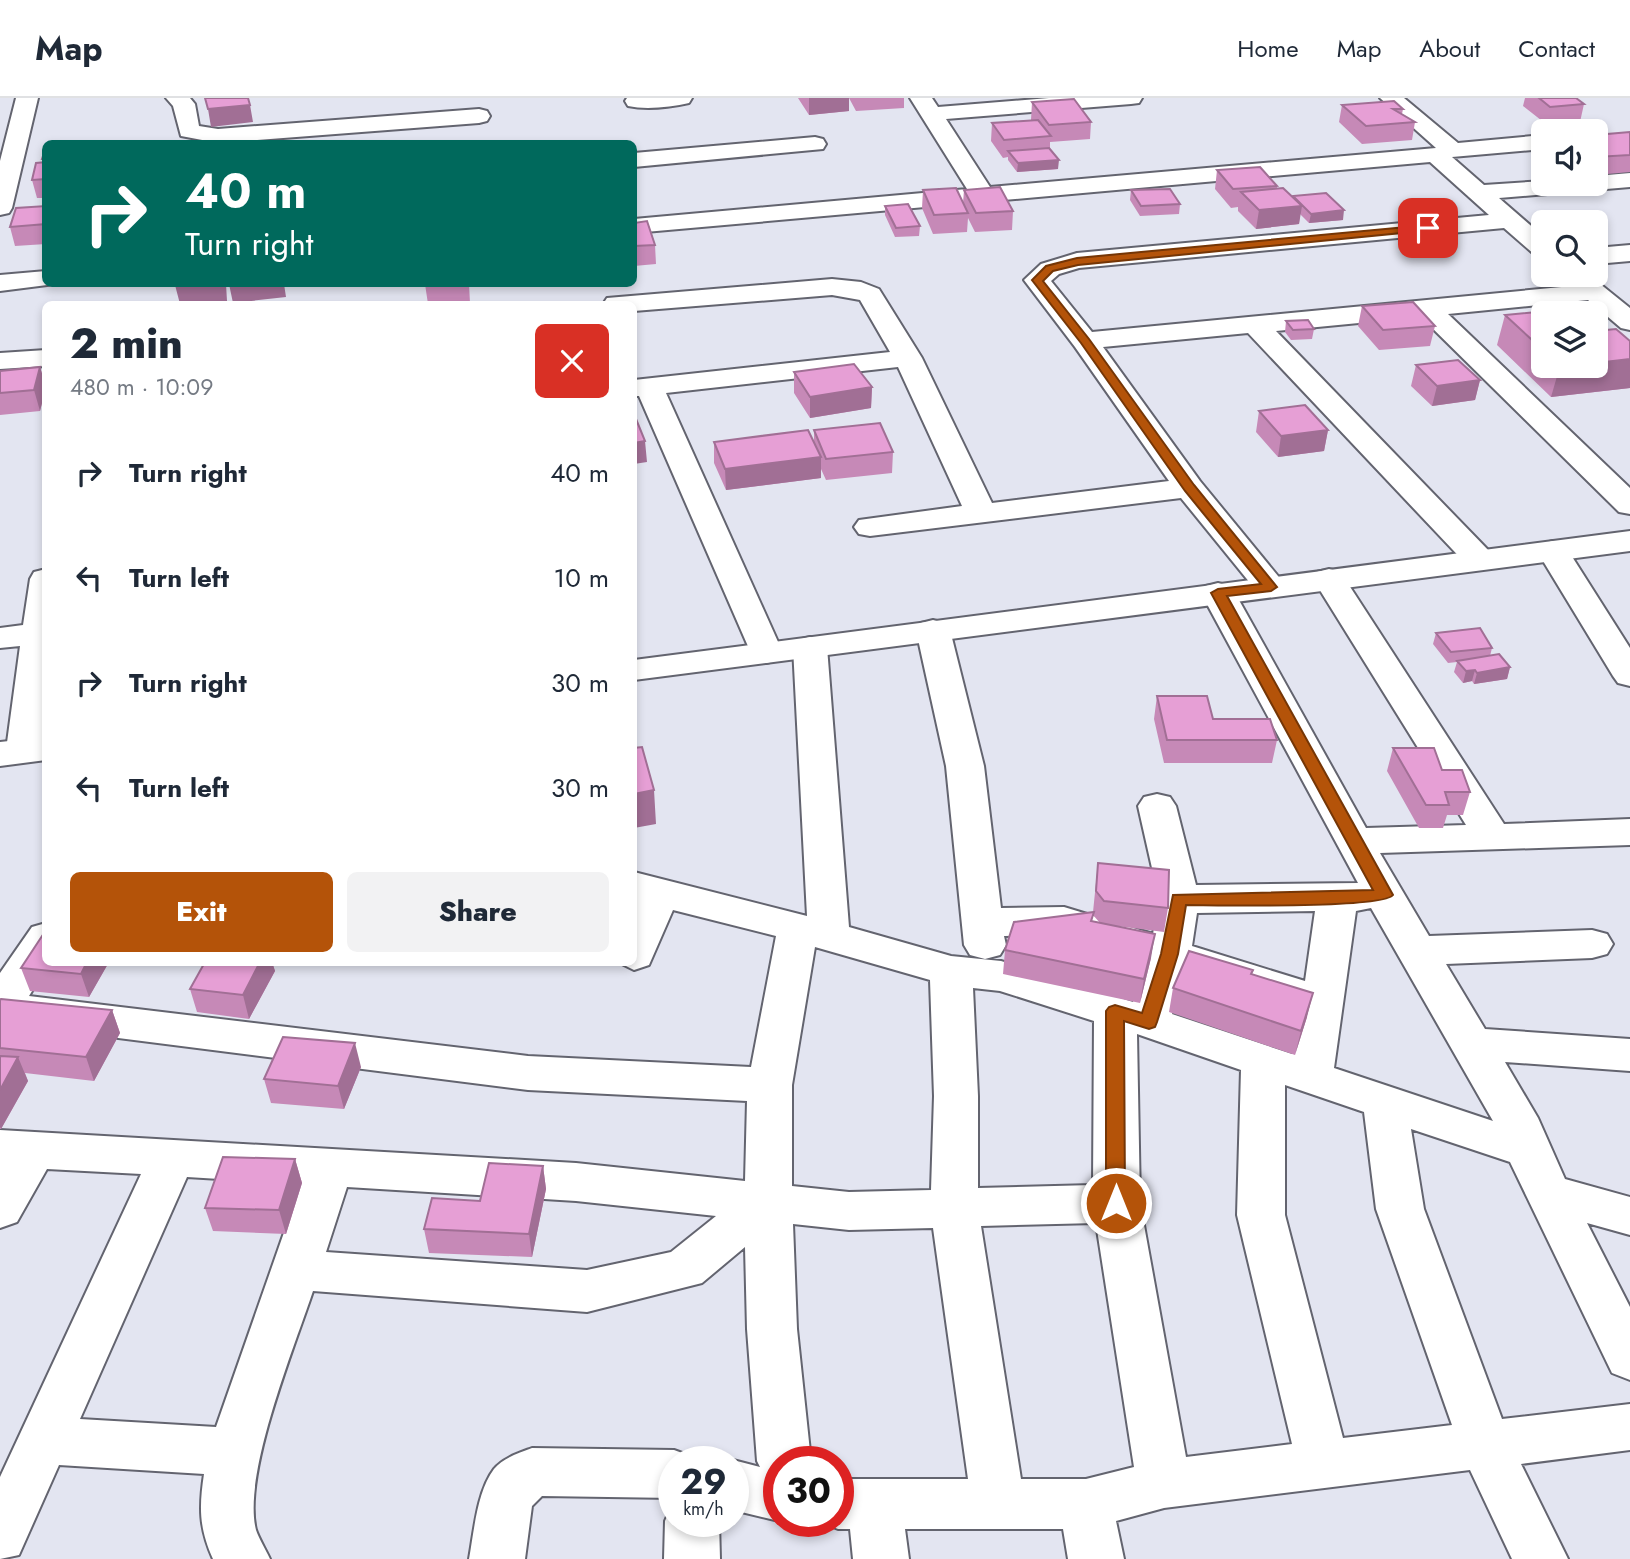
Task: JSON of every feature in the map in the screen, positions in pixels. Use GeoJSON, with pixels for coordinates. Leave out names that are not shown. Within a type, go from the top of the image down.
{"type":"FeatureCollection","features":[{"type":"Feature","properties":{"kind":"street"},"geometry":{"type":"LineString","coordinates":[[8,212],[6,156],[27,98]]}},
{"type":"Feature","properties":{"kind":"street"},"geometry":{"type":"LineString","coordinates":[[177,98],[184,104],[189,131],[218,136],[477,107],[483,140]]}},
{"type":"Feature","properties":{"kind":"street"},"geometry":{"type":"LineString","coordinates":[[636,101],[681,98]]}},
{"type":"Feature","properties":{"kind":"street"},"geometry":{"type":"LineString","coordinates":[[926,106],[1131,98]]}},
{"type":"Feature","properties":{"kind":"street"},"geometry":{"type":"LineString","coordinates":[[1391,98],[1444,153],[1477,193],[1531,239]]}},
{"type":"Feature","properties":{"kind":"street"},"geometry":{"type":"LineString","coordinates":[[926,106],[982,194]]}},
{"type":"Feature","properties":{"kind":"street"},"geometry":{"type":"LineString","coordinates":[[637,226],[1531,143]]}},
{"type":"Feature","properties":{"kind":"street"},"geometry":{"type":"LineString","coordinates":[[637,160],[815,144]]}},
{"type":"Feature","properties":{"kind":"street"},"geometry":{"type":"LineString","coordinates":[[1608,182],[1630,180]]}},
{"type":"Feature","properties":{"kind":"street"},"geometry":{"type":"LineString","coordinates":[[1477,193],[1531,189]]}},
{"type":"Feature","properties":{"kind":"street"},"geometry":{"type":"LineString","coordinates":[[1271,587],[1189,488],[1085,341],[1037,280],[1050,268],[1077,261],[1509,220]]}},
{"type":"Feature","properties":{"kind":"street"},"geometry":{"type":"LineString","coordinates":[[1608,255],[1630,253]]}},
{"type":"Feature","properties":{"kind":"street"},"geometry":{"type":"LineString","coordinates":[[0,283],[42,279]]}},
{"type":"Feature","properties":{"kind":"street"},"geometry":{"type":"LineString","coordinates":[[637,302],[850,287],[870,295],[908,358],[981,513]]}},
{"type":"Feature","properties":{"kind":"street"},"geometry":{"type":"LineString","coordinates":[[1085,341],[1427,308],[1558,287]]}},
{"type":"Feature","properties":{"kind":"street"},"geometry":{"type":"LineString","coordinates":[[1588,287],[1630,322]]}},
{"type":"Feature","properties":{"kind":"street"},"geometry":{"type":"LineString","coordinates":[[1427,308],[1630,505]]}},
{"type":"Feature","properties":{"kind":"street"},"geometry":{"type":"LineString","coordinates":[[1255,325],[1480,560]]}},
{"type":"Feature","properties":{"kind":"street"},"geometry":{"type":"LineString","coordinates":[[0,361],[42,358]]}},
{"type":"Feature","properties":{"kind":"street"},"geometry":{"type":"LineString","coordinates":[[765,653],[641,387],[908,358]]}},
{"type":"Feature","properties":{"kind":"street"},"geometry":{"type":"LineString","coordinates":[[870,527],[1189,488]]}},
{"type":"Feature","properties":{"kind":"street"},"geometry":{"type":"LineString","coordinates":[[637,670],[1630,541]]}},
{"type":"Feature","properties":{"kind":"street"},"geometry":{"type":"LineString","coordinates":[[1553,551],[1630,676]]}},
{"type":"Feature","properties":{"kind":"street"},"geometry":{"type":"LineString","coordinates":[[1329,579],[1493,837]]}},
{"type":"Feature","properties":{"kind":"street"},"geometry":{"type":"LineString","coordinates":[[1218,593],[1384,895],[1515,1118],[1527,1150],[1630,1358]]}},
{"type":"Feature","properties":{"kind":"street"},"geometry":{"type":"LineString","coordinates":[[23,751],[42,615]]}},
{"type":"Feature","properties":{"kind":"street"},"geometry":{"type":"LineString","coordinates":[[933,630],[965,766],[982,922],[970,973],[957,1096],[954,1208],[998,1504]]}},
{"type":"Feature","properties":{"kind":"street"},"geometry":{"type":"LineString","coordinates":[[0,638],[40,633]]}},
{"type":"Feature","properties":{"kind":"street"},"geometry":{"type":"LineString","coordinates":[[783,1446],[772,1329],[768,1201],[770,1085],[814,932],[810,647]]}},
{"type":"Feature","properties":{"kind":"street"},"geometry":{"type":"LineString","coordinates":[[1157,806],[1179,899],[1170,954],[1132,1017],[1116,1203],[1164,1484]]}},
{"type":"Feature","properties":{"kind":"street"},"geometry":{"type":"LineString","coordinates":[[1354,841],[1630,832]]}},
{"type":"Feature","properties":{"kind":"street"},"geometry":{"type":"LineString","coordinates":[[637,940],[647,889],[1132,1017],[1527,1150]]}},
{"type":"Feature","properties":{"kind":"street"},"geometry":{"type":"LineString","coordinates":[[1179,899],[1384,895]]}},
{"type":"Feature","properties":{"kind":"street"},"geometry":{"type":"LineString","coordinates":[[1310,1077],[1337,898]]}},
{"type":"Feature","properties":{"kind":"street"},"geometry":{"type":"LineString","coordinates":[[982,922],[1064,921],[1323,1002]]}},
{"type":"Feature","properties":{"kind":"street"},"geometry":{"type":"LineString","coordinates":[[42,943],[0,1007],[528,1073],[770,1085]]}},
{"type":"Feature","properties":{"kind":"street"},"geometry":{"type":"LineString","coordinates":[[1418,951],[1592,944]]}},
{"type":"Feature","properties":{"kind":"street"},"geometry":{"type":"LineString","coordinates":[[1471,1044],[1630,1055]]}},
{"type":"Feature","properties":{"kind":"street"},"geometry":{"type":"LineString","coordinates":[[1263,1061],[1261,1216],[1323,1465]]}},
{"type":"Feature","properties":{"kind":"street"},"geometry":{"type":"LineString","coordinates":[[1385,1102],[1399,1209],[1485,1445],[1540,1559]]}},
{"type":"Feature","properties":{"kind":"street"},"geometry":{"type":"LineString","coordinates":[[0,1209],[17,1149],[576,1182],[849,1211],[1116,1203]]}},
{"type":"Feature","properties":{"kind":"street"},"geometry":{"type":"LineString","coordinates":[[0,1536],[172,1158]]}},
{"type":"Feature","properties":{"kind":"street"},"geometry":{"type":"LineString","coordinates":[[242,1559],[229,1533],[227,1498],[234,1452],[330,1167]]}},
{"type":"Feature","properties":{"kind":"street"},"geometry":{"type":"LineString","coordinates":[[1551,1194],[1630,1216]]}},
{"type":"Feature","properties":{"kind":"street"},"geometry":{"type":"LineString","coordinates":[[295,1270],[587,1291],[685,1269],[768,1201]]}},
{"type":"Feature","properties":{"kind":"street"},"geometry":{"type":"LineString","coordinates":[[881,1559],[857,1504],[1086,1504],[1164,1484],[1630,1427]]}},
{"type":"Feature","properties":{"kind":"street"},"geometry":{"type":"LineString","coordinates":[[44,1440],[234,1452]]}},
{"type":"Feature","properties":{"kind":"street"},"geometry":{"type":"LineString","coordinates":[[497,1559],[505,1506],[513,1487],[532,1472],[658,1474]]}},
{"type":"Feature","properties":{"kind":"street"},"geometry":{"type":"LineString","coordinates":[[1086,1504],[1096,1559]]}},
{"type":"Feature","properties":{"kind":"street"},"geometry":{"type":"LineString","coordinates":[[692,1537],[692,1559]]}},
{"type":"Feature","properties":{"kind":"building"},"geometry":{"type":"Polygon","coordinates":[[[205,98],[248,98],[250,105],[208,109],[205,98]]]}},
{"type":"Feature","properties":{"kind":"building"},"geometry":{"type":"Polygon","coordinates":[[[1539,98],[1576,98],[1584,104],[1550,107],[1539,98]]]}},
{"type":"Feature","properties":{"kind":"building"},"geometry":{"type":"Polygon","coordinates":[[[1074,99],[1091,122],[1049,125],[1032,102],[1074,99]]]}},
{"type":"Feature","properties":{"kind":"building"},"geometry":{"type":"Polygon","coordinates":[[[1394,101],[1403,109],[1393,109],[1415,122],[1366,126],[1342,105],[1394,101]]]}},
{"type":"Feature","properties":{"kind":"building"},"geometry":{"type":"Polygon","coordinates":[[[1038,120],[1051,136],[1004,140],[992,123],[1038,120]]]}},
{"type":"Feature","properties":{"kind":"building"},"geometry":{"type":"Polygon","coordinates":[[[1630,132],[1630,155],[1608,156],[1608,134],[1630,132]]]}},
{"type":"Feature","properties":{"kind":"building"},"geometry":{"type":"Polygon","coordinates":[[[1049,148],[1059,160],[1018,163],[1008,151],[1049,148]]]}},
{"type":"Feature","properties":{"kind":"building"},"geometry":{"type":"Polygon","coordinates":[[[42,162],[42,179],[32,180],[36,163],[42,162]]]}},
{"type":"Feature","properties":{"kind":"building"},"geometry":{"type":"Polygon","coordinates":[[[1260,167],[1277,186],[1233,189],[1217,170],[1260,167]]]}},
{"type":"Feature","properties":{"kind":"building"},"geometry":{"type":"Polygon","coordinates":[[[1000,187],[1013,211],[976,213],[964,190],[1000,187]]]}},
{"type":"Feature","properties":{"kind":"building"},"geometry":{"type":"Polygon","coordinates":[[[956,188],[968,213],[934,215],[923,190],[956,188]]]}},
{"type":"Feature","properties":{"kind":"building"},"geometry":{"type":"Polygon","coordinates":[[[1283,188],[1302,206],[1259,210],[1241,192],[1283,188]]]}},
{"type":"Feature","properties":{"kind":"building"},"geometry":{"type":"Polygon","coordinates":[[[1170,189],[1180,204],[1141,206],[1131,190],[1170,189]]]}},
{"type":"Feature","properties":{"kind":"building"},"geometry":{"type":"Polygon","coordinates":[[[1326,193],[1344,210],[1311,214],[1293,196],[1326,193]]]}},
{"type":"Feature","properties":{"kind":"building"},"geometry":{"type":"Polygon","coordinates":[[[908,204],[920,226],[896,228],[885,206],[908,204]]]}},
{"type":"Feature","properties":{"kind":"building"},"geometry":{"type":"Polygon","coordinates":[[[42,206],[42,224],[10,227],[16,208],[42,206]]]}},
{"type":"Feature","properties":{"kind":"building"},"geometry":{"type":"Polygon","coordinates":[[[647,221],[655,245],[637,246],[637,223],[647,221]]]}},
{"type":"Feature","properties":{"kind":"building"},"geometry":{"type":"Polygon","coordinates":[[[1413,302],[1435,326],[1383,330],[1362,306],[1413,302]]]}},
{"type":"Feature","properties":{"kind":"building"},"geometry":{"type":"Polygon","coordinates":[[[1531,312],[1531,339],[1505,315],[1531,312]]]}},
{"type":"Feature","properties":{"kind":"building"},"geometry":{"type":"Polygon","coordinates":[[[1308,320],[1314,329],[1293,330],[1286,321],[1308,320]]]}},
{"type":"Feature","properties":{"kind":"building"},"geometry":{"type":"Polygon","coordinates":[[[1616,329],[1630,341],[1630,359],[1608,362],[1608,330],[1616,329]]]}},
{"type":"Feature","properties":{"kind":"building"},"geometry":{"type":"Polygon","coordinates":[[[1458,360],[1480,380],[1437,386],[1416,365],[1458,360]]]}},
{"type":"Feature","properties":{"kind":"building"},"geometry":{"type":"Polygon","coordinates":[[[854,364],[872,387],[810,397],[794,372],[854,364]]]}},
{"type":"Feature","properties":{"kind":"building"},"geometry":{"type":"Polygon","coordinates":[[[40,367],[34,390],[0,393],[0,371],[40,367]]]}},
{"type":"Feature","properties":{"kind":"building"},"geometry":{"type":"Polygon","coordinates":[[[1305,405],[1328,430],[1281,436],[1259,411],[1305,405]]]}},
{"type":"Feature","properties":{"kind":"building"},"geometry":{"type":"Polygon","coordinates":[[[637,421],[645,441],[637,442],[637,421]]]}},
{"type":"Feature","properties":{"kind":"building"},"geometry":{"type":"Polygon","coordinates":[[[880,423],[893,452],[826,459],[814,430],[880,423]]]}},
{"type":"Feature","properties":{"kind":"building"},"geometry":{"type":"Polygon","coordinates":[[[808,430],[821,457],[725,469],[714,442],[808,430]]]}},
{"type":"Feature","properties":{"kind":"building"},"geometry":{"type":"Polygon","coordinates":[[[1480,628],[1492,648],[1451,652],[1436,633],[1480,628]]]}},
{"type":"Feature","properties":{"kind":"building"},"geometry":{"type":"Polygon","coordinates":[[[1499,654],[1510,667],[1477,673],[1475,670],[1466,671],[1457,661],[1499,654]]]}},
{"type":"Feature","properties":{"kind":"building"},"geometry":{"type":"Polygon","coordinates":[[[1157,696],[1207,696],[1213,719],[1270,719],[1277,740],[1167,740],[1157,696]]]}},
{"type":"Feature","properties":{"kind":"building"},"geometry":{"type":"Polygon","coordinates":[[[642,747],[654,790],[637,793],[637,748],[642,747]]]}},
{"type":"Feature","properties":{"kind":"building"},"geometry":{"type":"Polygon","coordinates":[[[1393,748],[1434,748],[1442,770],[1462,770],[1470,792],[1445,792],[1449,805],[1426,805],[1393,748]]]}},
{"type":"Feature","properties":{"kind":"building"},"geometry":{"type":"Polygon","coordinates":[[[1098,863],[1169,870],[1168,908],[1104,901],[1096,891],[1098,863]]]}},
{"type":"Feature","properties":{"kind":"building"},"geometry":{"type":"Polygon","coordinates":[[[1094,912],[1091,921],[1155,934],[1144,979],[1005,950],[1014,922],[1094,912]]]}},
{"type":"Feature","properties":{"kind":"building"},"geometry":{"type":"Polygon","coordinates":[[[42,936],[42,966],[85,966],[81,974],[21,968],[42,936]]]}},
{"type":"Feature","properties":{"kind":"building"},"geometry":{"type":"Polygon","coordinates":[[[1189,951],[1253,970],[1251,974],[1313,993],[1301,1031],[1173,988],[1189,951]]]}},
{"type":"Feature","properties":{"kind":"building"},"geometry":{"type":"Polygon","coordinates":[[[203,966],[258,966],[243,995],[190,989],[203,966]]]}},
{"type":"Feature","properties":{"kind":"building"},"geometry":{"type":"Polygon","coordinates":[[[1,999],[112,1010],[86,1057],[0,1048],[1,999]]]}},
{"type":"Feature","properties":{"kind":"building"},"geometry":{"type":"Polygon","coordinates":[[[283,1037],[355,1043],[338,1086],[264,1079],[283,1037]]]}},
{"type":"Feature","properties":{"kind":"building"},"geometry":{"type":"Polygon","coordinates":[[[0,1056],[18,1057],[0,1090],[0,1056]]]}},
{"type":"Feature","properties":{"kind":"building"},"geometry":{"type":"Polygon","coordinates":[[[223,1157],[295,1159],[279,1210],[205,1208],[223,1157]]]}},
{"type":"Feature","properties":{"kind":"building"},"geometry":{"type":"Polygon","coordinates":[[[489,1163],[543,1166],[529,1234],[424,1229],[432,1198],[480,1201],[489,1163]]]}},
{"type":"Feature","properties":{"kind":"route"},"geometry":{"type":"LineString","coordinates":[[1116,1203],[1115,1011],[1149,1022],[1170,954],[1179,899],[1384,895],[1218,593],[1271,587],[1189,488],[1085,341],[1037,280],[1050,268],[1077,261],[1428,228]]}}]}
